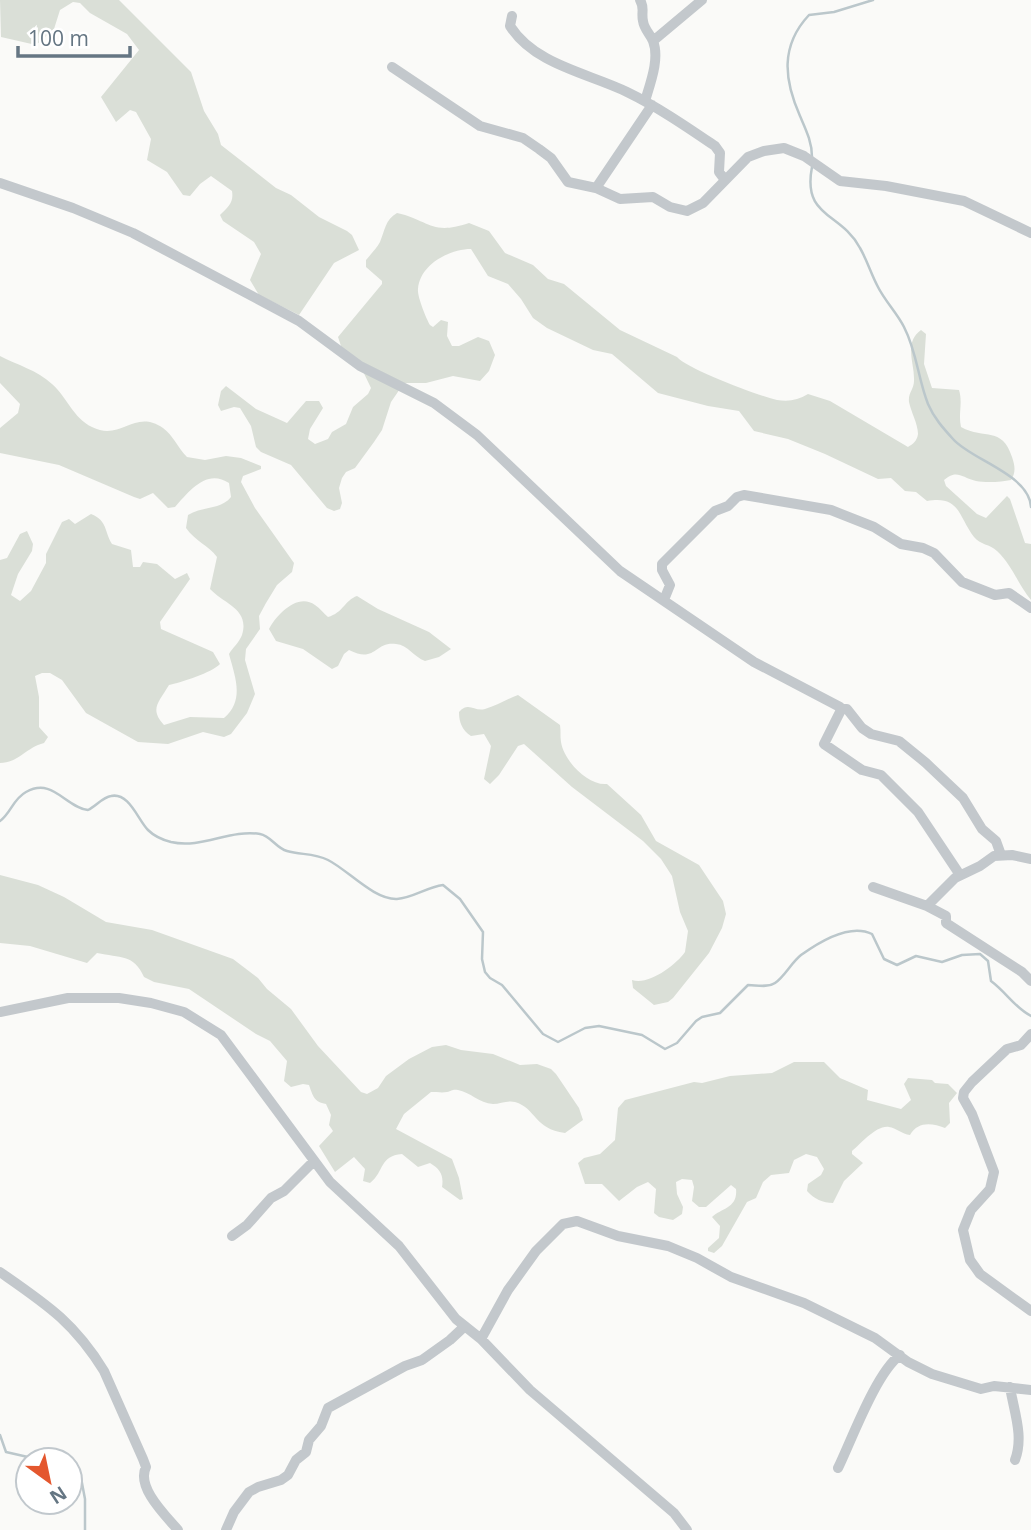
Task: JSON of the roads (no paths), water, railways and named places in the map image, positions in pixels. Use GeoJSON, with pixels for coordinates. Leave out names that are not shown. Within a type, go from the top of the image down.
{"type":"FeatureCollection","features":[{"type":"Feature","properties":{"kind":"street"},"geometry":{"type":"LineString","coordinates":[[596,188],[648,103],[653,68],[653,41],[643,25],[644,7],[640,0]]}},
{"type":"Feature","properties":{"kind":"street"},"geometry":{"type":"LineString","coordinates":[[653,41],[702,0]]}},
{"type":"Feature","properties":{"kind":"street"},"geometry":{"type":"LineString","coordinates":[[512,16],[510,26],[513,32],[537,53],[648,103],[718,149],[721,157],[719,172],[725,180]]}},
{"type":"Feature","properties":{"kind":"street"},"geometry":{"type":"LineString","coordinates":[[392,67],[480,126],[523,138],[547,154],[568,182],[596,188],[620,199],[653,197],[670,207],[687,211],[703,203],[748,157],[784,148],[804,156],[840,181],[886,186],[964,201],[1031,233]]}},
{"type":"Feature","properties":{"kind":"street"},"geometry":{"type":"LineString","coordinates":[[0,183],[74,208],[133,233],[299,321],[360,366],[434,403],[477,435],[615,567],[754,662],[839,705],[841,709]]}},
{"type":"Feature","properties":{"kind":"street"},"geometry":{"type":"LineString","coordinates":[[664,600],[670,585],[662,570],[662,564],[717,510],[728,506],[742,495],[831,510],[862,521],[903,545],[934,553],[962,582],[995,595],[1009,593],[1031,608]]}},
{"type":"Feature","properties":{"kind":"street"},"geometry":{"type":"LineString","coordinates":[[841,709],[847,709],[862,728],[871,734],[899,741],[926,763],[962,798],[984,832],[996,841],[1001,855]]}},
{"type":"Feature","properties":{"kind":"street"},"geometry":{"type":"LineString","coordinates":[[841,709],[824,744],[862,770],[881,775],[918,812],[960,875]]}},
{"type":"Feature","properties":{"kind":"street"},"geometry":{"type":"LineString","coordinates":[[927,906],[955,878],[994,856],[1031,859]]}},
{"type":"Feature","properties":{"kind":"street"},"geometry":{"type":"LineString","coordinates":[[873,887],[927,906],[946,916],[946,923],[1022,972],[1031,981]]}},
{"type":"Feature","properties":{"kind":"street"},"geometry":{"type":"LineString","coordinates":[[0,1012],[68,998],[119,998],[184,1012],[205,1023],[229,1044],[336,1188],[399,1246],[442,1303],[530,1390],[674,1513],[687,1530]]}},
{"type":"Feature","properties":{"kind":"street"},"geometry":{"type":"LineString","coordinates":[[1031,1034],[1021,1045],[1007,1049],[972,1082],[963,1098],[972,1114],[994,1172],[990,1189],[971,1210],[963,1230],[970,1260],[980,1274],[1031,1311]]}},
{"type":"Feature","properties":{"kind":"street"},"geometry":{"type":"LineString","coordinates":[[233,1236],[314,1161]]}},
{"type":"Feature","properties":{"kind":"street"},"geometry":{"type":"LineString","coordinates":[[481,1339],[508,1290],[536,1251],[558,1228],[572,1221],[618,1236],[668,1246],[731,1277],[806,1304],[875,1338],[908,1362],[932,1374],[981,1389],[994,1386],[1031,1390]]}},
{"type":"Feature","properties":{"kind":"street"},"geometry":{"type":"LineString","coordinates":[[0,1272],[63,1317],[96,1358],[146,1466],[143,1472],[144,1481],[156,1503],[178,1530]]}},
{"type":"Feature","properties":{"kind":"street"},"geometry":{"type":"LineString","coordinates":[[226,1530],[234,1511],[249,1492],[282,1480],[288,1475],[296,1460],[306,1452],[309,1440],[321,1426],[328,1408],[405,1366],[422,1360],[465,1326]]}},
{"type":"Feature","properties":{"kind":"street"},"geometry":{"type":"LineString","coordinates":[[838,1468],[874,1390],[900,1355]]}},
{"type":"Feature","properties":{"kind":"street"},"geometry":{"type":"LineString","coordinates":[[1010,1387],[1019,1431],[1019,1447],[1015,1460]]}},
{"type":"Feature","properties":{"kind":"waterway"},"geometry":{"type":"LineString","coordinates":[[812,157],[810,141],[788,76],[789,51],[793,39],[809,15],[834,12],[873,0]]}},
{"type":"Feature","properties":{"kind":"waterway"},"geometry":{"type":"LineString","coordinates":[[812,167],[810,184],[813,196],[818,206],[852,236],[881,292],[901,322],[912,346],[928,404],[936,418],[961,447],[998,468],[1020,485],[1028,495],[1031,507]]}},
{"type":"Feature","properties":{"kind":"waterway"},"geometry":{"type":"LineString","coordinates":[[0,821],[22,795],[35,788],[51,790],[72,804],[88,810],[105,798],[117,796],[128,802],[150,832],[171,842],[194,843],[238,834],[260,834],[287,851],[328,860],[370,890],[388,898],[403,898],[443,885],[460,899],[483,932],[482,959],[485,972],[502,985],[543,1034],[558,1042],[585,1028],[599,1026],[642,1035],[665,1049],[677,1043],[702,1017],[720,1013],[748,985],[772,985],[808,950],[835,936],[854,931],[872,934],[884,959],[897,965],[916,956],[942,962],[962,955],[980,954],[988,961],[991,981],[1031,1016]]}},
{"type":"Feature","properties":{"kind":"waterway"},"geometry":{"type":"LineString","coordinates":[[0,1435],[6,1452],[14,1454]]}},
{"type":"Feature","properties":{"kind":"waterway"},"geometry":{"type":"LineString","coordinates":[[84,1494],[85,1530]]}}]}
